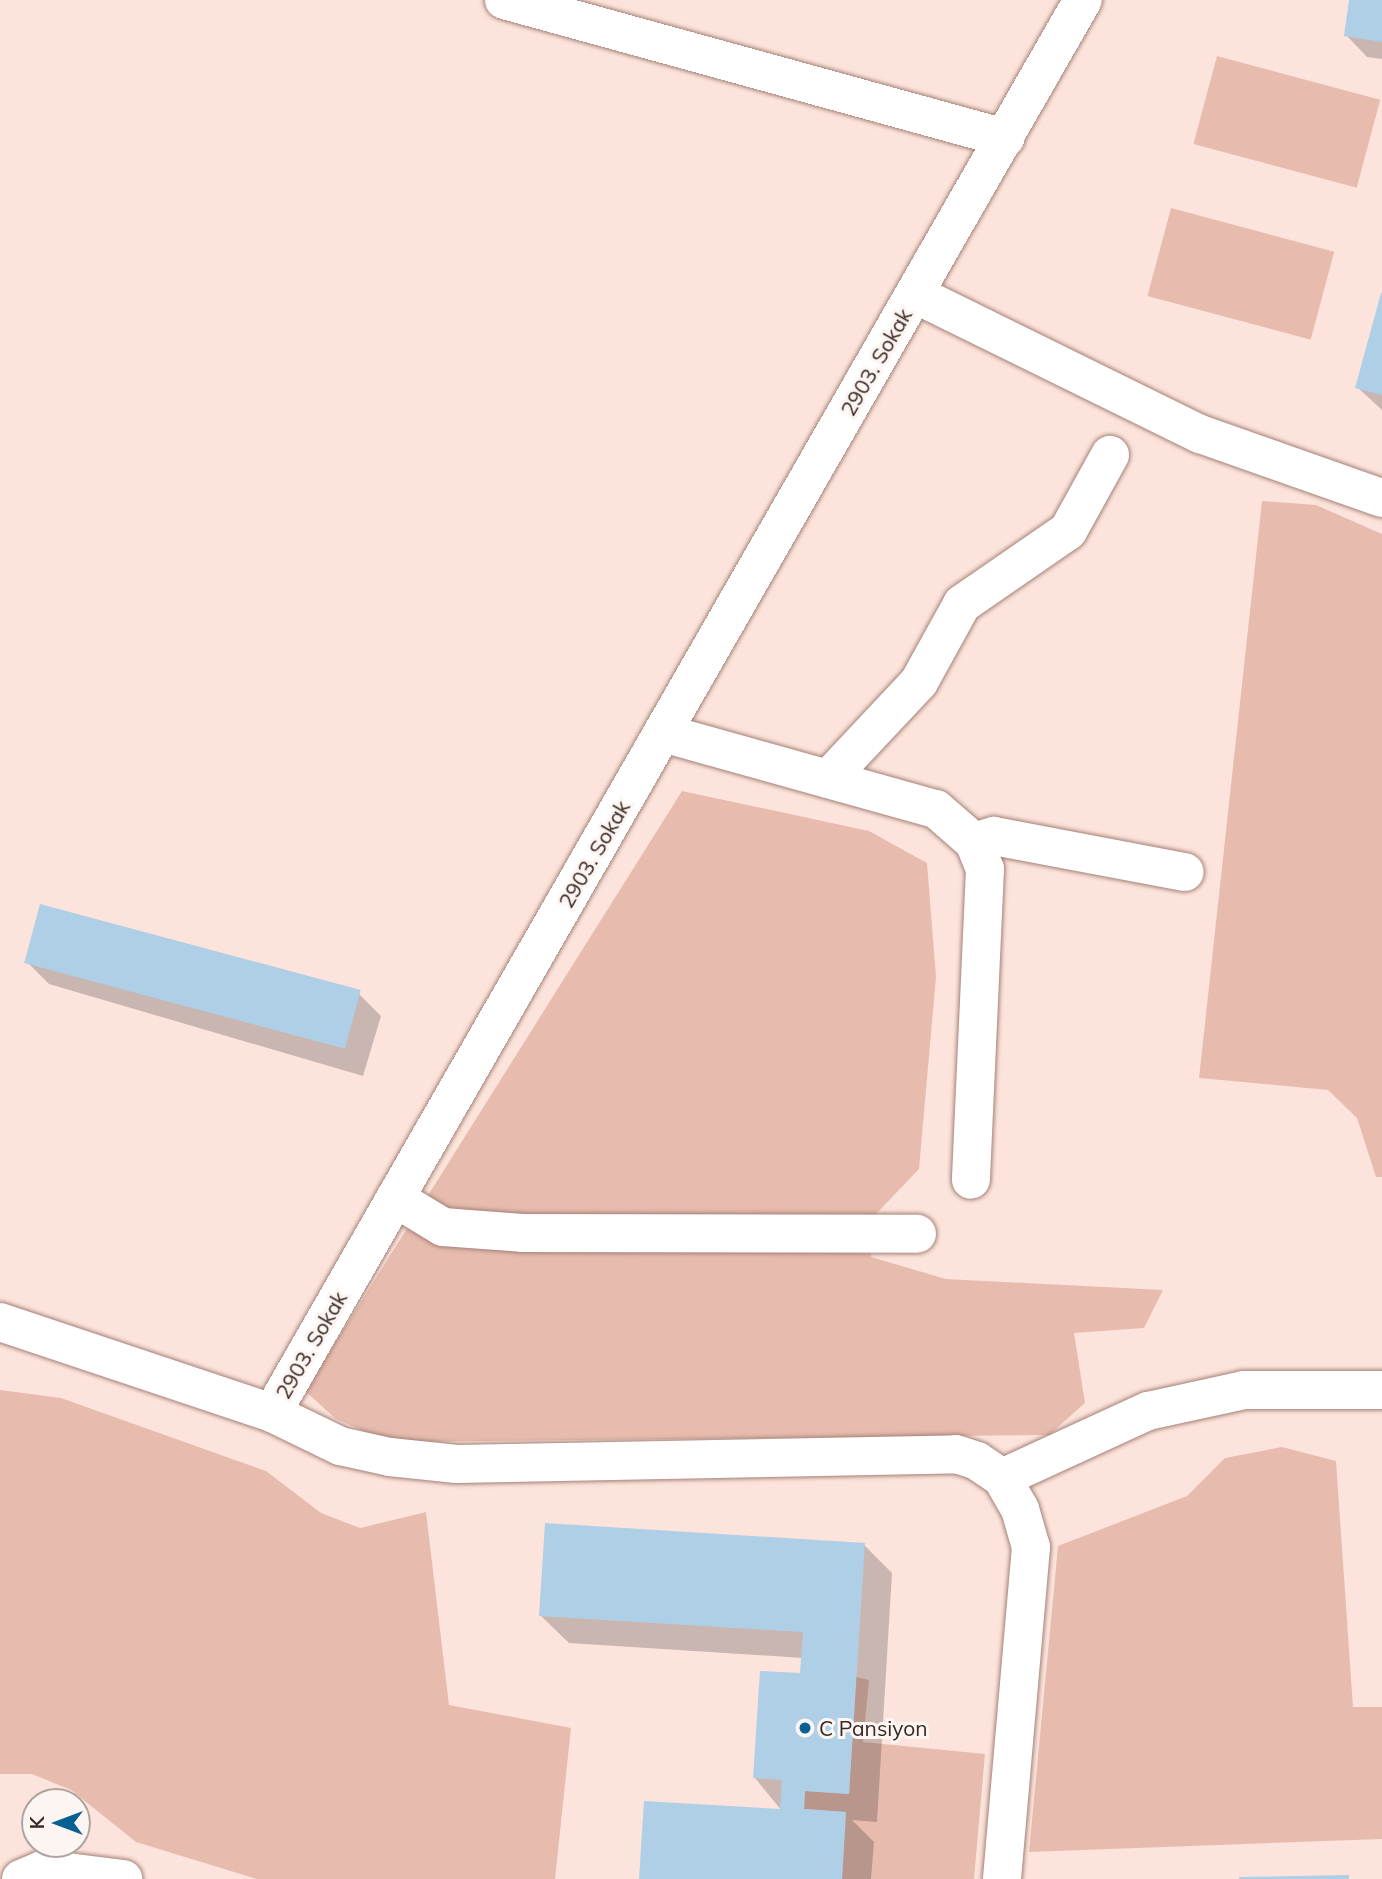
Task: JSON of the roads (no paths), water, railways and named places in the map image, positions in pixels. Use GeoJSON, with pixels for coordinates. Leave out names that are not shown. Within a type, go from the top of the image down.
{"type":"FeatureCollection","features":[{"type":"Feature","properties":{"kind":"street"},"geometry":{"type":"LineString","coordinates":[[504,0],[1005,138]]}},
{"type":"Feature","properties":{"kind":"street","name":"2903. Sokak"},"geometry":{"type":"LineString","coordinates":[[272,1413],[1083,0]]}},
{"type":"Feature","properties":{"kind":"street","name":"2903. Sokak"},"geometry":{"type":"LineString","coordinates":[[915,294],[1200,434],[1382,498]]}},
{"type":"Feature","properties":{"kind":"street"},"geometry":{"type":"LineString","coordinates":[[828,779],[919,682],[962,604],[1068,531],[1110,455]]}},
{"type":"Feature","properties":{"kind":"street"},"geometry":{"type":"LineString","coordinates":[[663,733],[936,809],[974,842],[985,869],[971,1180]]}},
{"type":"Feature","properties":{"kind":"street"},"geometry":{"type":"LineString","coordinates":[[974,842],[994,836],[1185,872]]}},
{"type":"Feature","properties":{"kind":"street"},"geometry":{"type":"LineString","coordinates":[[395,1198],[443,1227],[522,1233],[917,1234]]}},
{"type":"Feature","properties":{"kind":"street"},"geometry":{"type":"LineString","coordinates":[[0,1322],[272,1413],[340,1446],[457,1464],[956,1454],[1002,1478],[1020,1509],[1031,1547],[1002,1879]]}},
{"type":"Feature","properties":{"kind":"street"},"geometry":{"type":"LineString","coordinates":[[1002,1478],[1148,1410],[1244,1390],[1382,1390]]}},
{"type":"Feature","properties":{"kind":"street"},"geometry":{"type":"LineString","coordinates":[[21,1879],[44,1869],[123,1879]]}},
{"type":"Feature","properties":{"kind":"place","name":"C Pansiyon"},"geometry":{"type":"Point","coordinates":[805,1728]}}]}
